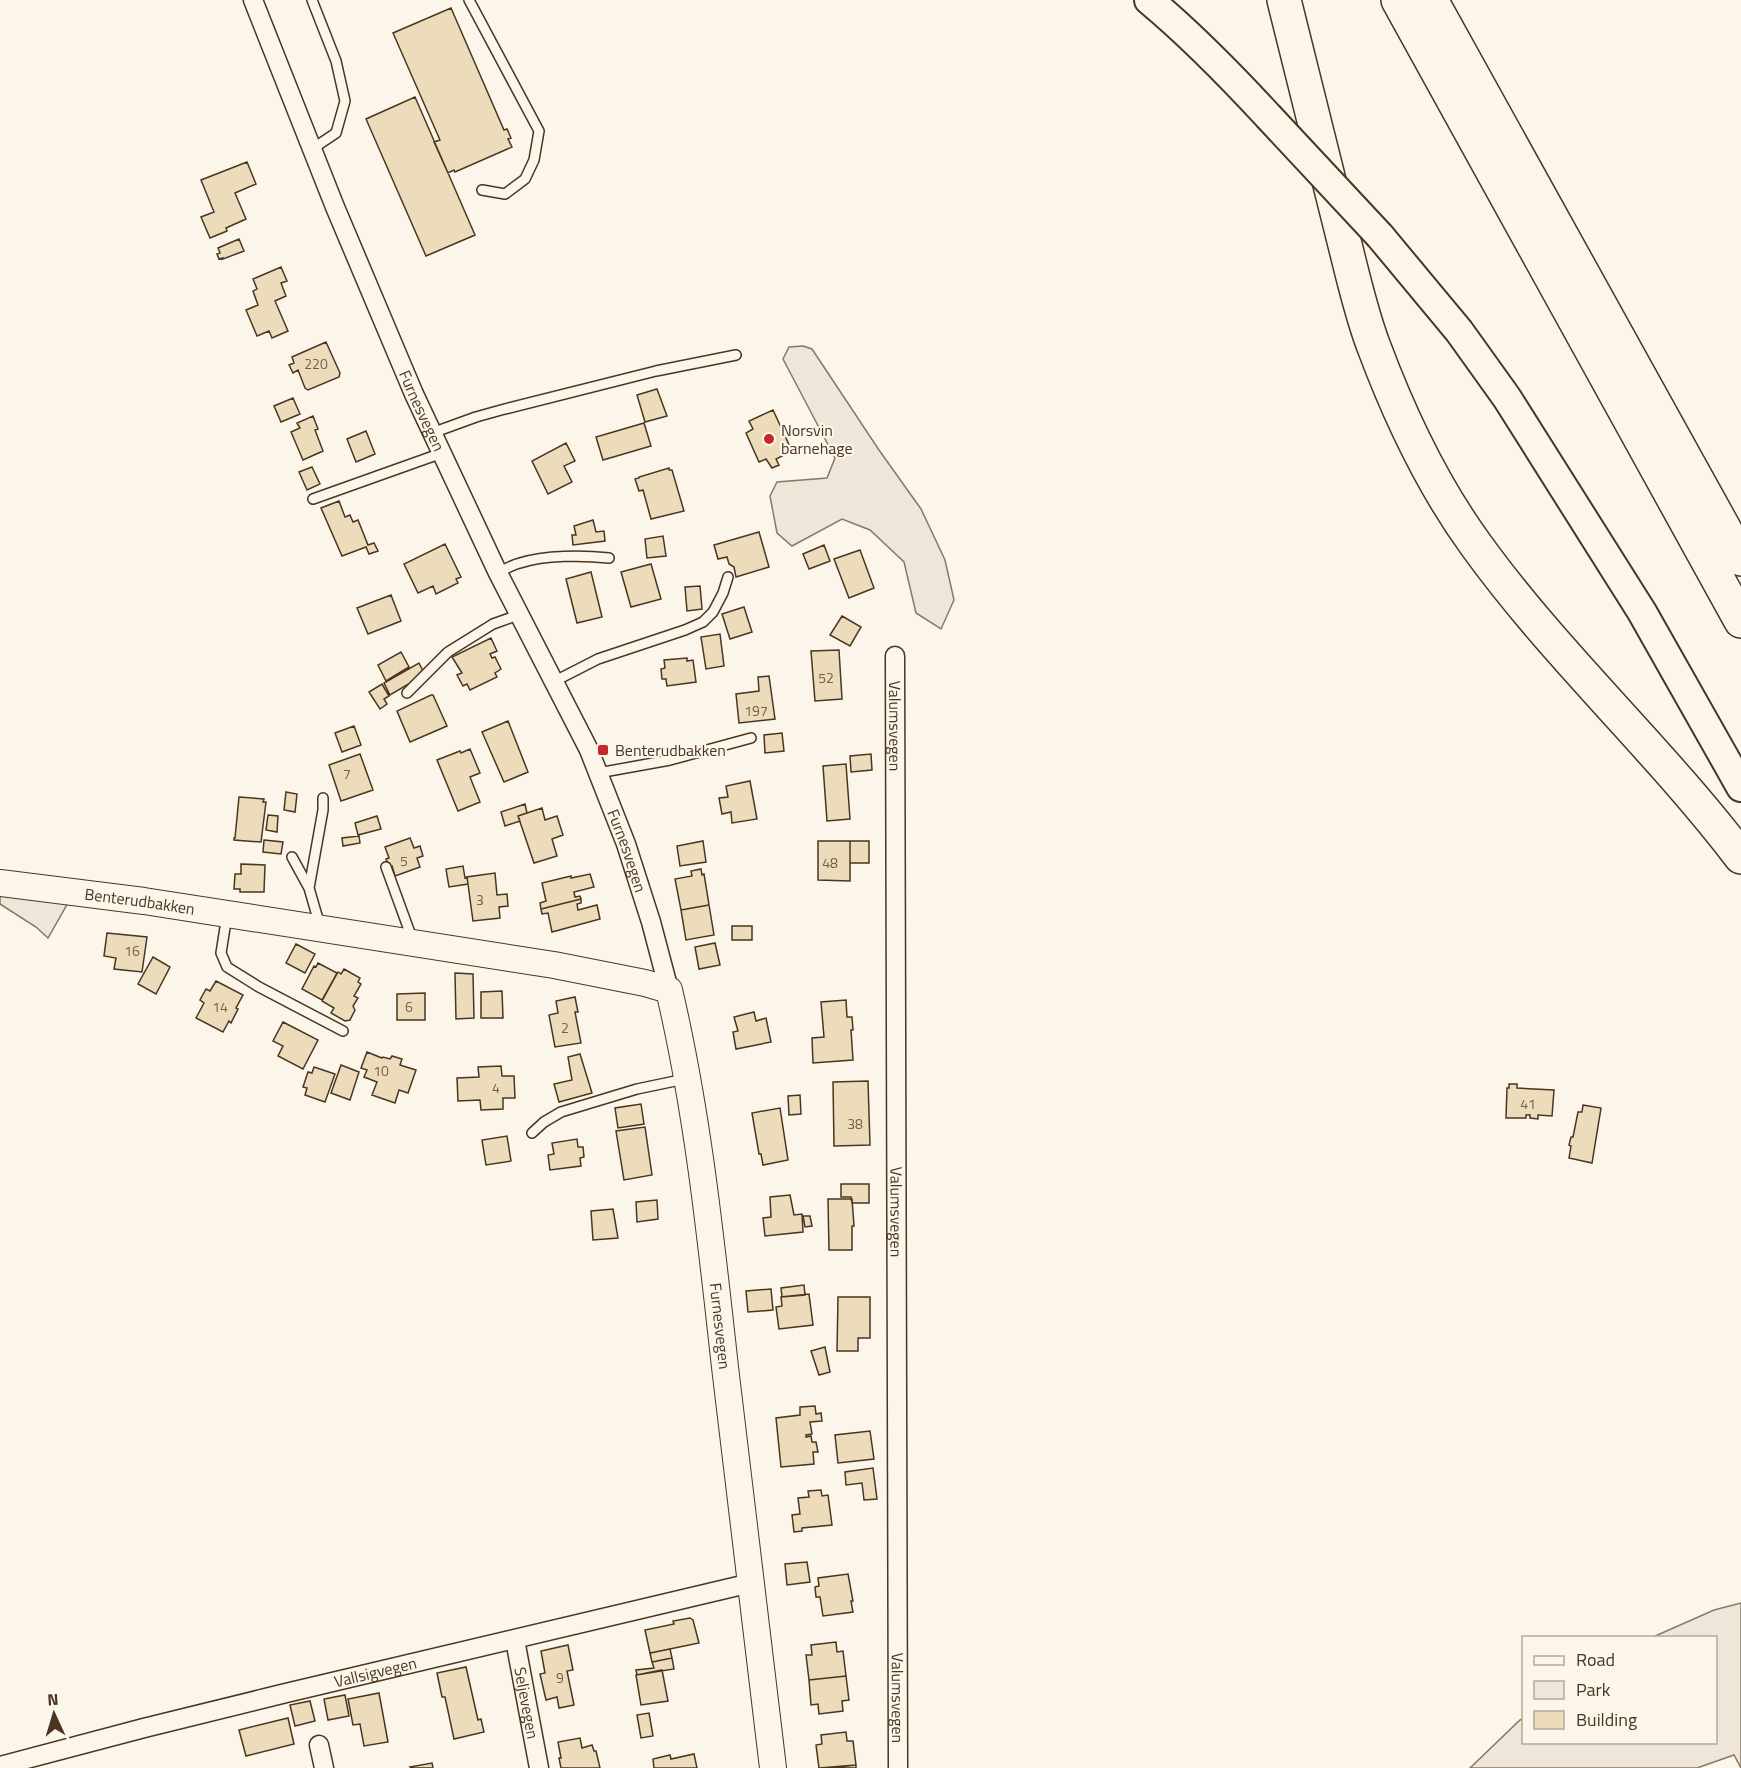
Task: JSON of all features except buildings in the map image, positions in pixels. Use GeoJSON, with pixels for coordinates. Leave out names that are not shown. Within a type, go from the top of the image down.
{"type":"FeatureCollection","features":[{"type":"Feature","properties":{"kind":"highway"},"geometry":{"type":"LineString","coordinates":[[1284,0],[1363,313],[1389,385],[1425,459],[1475,544],[1518,599],[1666,766],[1741,857]]}},
{"type":"Feature","properties":{"kind":"highway"},"geometry":{"type":"LineString","coordinates":[[1398,0],[1741,621]]}},
{"type":"Feature","properties":{"kind":"highway"},"geometry":{"type":"LineString","coordinates":[[1431,0],[1741,559]]}},
{"type":"Feature","properties":{"kind":"main road"},"geometry":{"type":"LineString","coordinates":[[1149,0],[1243,88],[1326,176],[1460,331],[1507,398],[1642,612],[1741,787]]}},
{"type":"Feature","properties":{"kind":"main road","name":"Benterudbakken"},"geometry":{"type":"LineString","coordinates":[[0,883],[227,913],[554,965],[669,990]]}},
{"type":"Feature","properties":{"kind":"main road","name":"Furnesvegen"},"geometry":{"type":"LineString","coordinates":[[669,990],[687,1078],[719,1311],[773,1768]]}},
{"type":"Feature","properties":{"kind":"street","name":"Furnesvegen"},"geometry":{"type":"LineString","coordinates":[[253,0],[312,149],[432,433],[498,573],[589,750],[626,844],[651,922],[669,990]]}},
{"type":"Feature","properties":{"kind":"street","name":"Valumsvegen"},"geometry":{"type":"LineString","coordinates":[[894,656],[898,1768]]}},
{"type":"Feature","properties":{"kind":"street","name":"Vallsigvegen"},"geometry":{"type":"LineString","coordinates":[[0,1766],[286,1693],[752,1583]]}},
{"type":"Feature","properties":{"kind":"street","name":"Seljevegen"},"geometry":{"type":"LineString","coordinates":[[515,1640],[539,1768]]}},
{"type":"Feature","properties":{"kind":"street"},"geometry":{"type":"LineString","coordinates":[[320,1745],[324,1768]]}},
{"type":"Feature","properties":{"kind":"lane"},"geometry":{"type":"LineString","coordinates":[[312,0],[336,61],[345,102],[336,133],[312,149]]}},
{"type":"Feature","properties":{"kind":"lane"},"geometry":{"type":"LineString","coordinates":[[469,0],[539,131],[534,160],[525,179],[505,194],[482,190]]}},
{"type":"Feature","properties":{"kind":"lane"},"geometry":{"type":"LineString","coordinates":[[432,433],[512,407],[656,371],[736,355]]}},
{"type":"Feature","properties":{"kind":"lane"},"geometry":{"type":"LineString","coordinates":[[313,499],[442,453]]}},
{"type":"Feature","properties":{"kind":"lane"},"geometry":{"type":"LineString","coordinates":[[498,573],[520,562],[547,558],[590,555],[609,558]]}},
{"type":"Feature","properties":{"kind":"lane"},"geometry":{"type":"LineString","coordinates":[[553,682],[598,659],[703,622],[713,612],[728,578]]}},
{"type":"Feature","properties":{"kind":"lane"},"geometry":{"type":"LineString","coordinates":[[407,693],[448,652],[494,624],[520,614]]}},
{"type":"Feature","properties":{"kind":"lane"},"geometry":{"type":"LineString","coordinates":[[598,773],[670,760],[752,738]]}},
{"type":"Feature","properties":{"kind":"lane"},"geometry":{"type":"LineString","coordinates":[[309,888],[323,810],[323,798]]}},
{"type":"Feature","properties":{"kind":"lane"},"geometry":{"type":"LineString","coordinates":[[292,857],[309,888],[321,928]]}},
{"type":"Feature","properties":{"kind":"lane"},"geometry":{"type":"LineString","coordinates":[[386,867],[414,943]]}},
{"type":"Feature","properties":{"kind":"lane"},"geometry":{"type":"LineString","coordinates":[[227,913],[221,953],[227,967],[258,987],[343,1031]]}},
{"type":"Feature","properties":{"kind":"lane"},"geometry":{"type":"LineString","coordinates":[[532,1132],[561,1112],[637,1089],[687,1078]]}},
{"type":"Feature","properties":{"kind":"green space"},"geometry":{"type":"Polygon","coordinates":[[[803,346],[812,349],[921,509],[945,560],[954,600],[941,629],[916,613],[904,562],[870,530],[842,519],[792,546],[777,533],[770,496],[777,482],[827,478],[835,458],[783,359],[789,347],[803,346]]]}},
{"type":"Feature","properties":{"kind":"green space"},"geometry":{"type":"Polygon","coordinates":[[[0,892],[69,901],[48,938],[36,927],[0,904],[0,892]]]}},
{"type":"Feature","properties":{"kind":"green space"},"geometry":{"type":"Polygon","coordinates":[[[1741,1603],[1741,1768],[1734,1755],[1697,1768],[1470,1768],[1522,1719],[1522,1744],[1717,1744],[1717,1636],[1655,1636],[1714,1610],[1741,1603]]]}},
{"type":"Feature","properties":{"kind":"place","name":"Norsvin barnehage"},"geometry":{"type":"Point","coordinates":[769,439]}},
{"type":"Feature","properties":{"kind":"place","name":"Benterudbakken"},"geometry":{"type":"Point","coordinates":[603,750]}}]}
